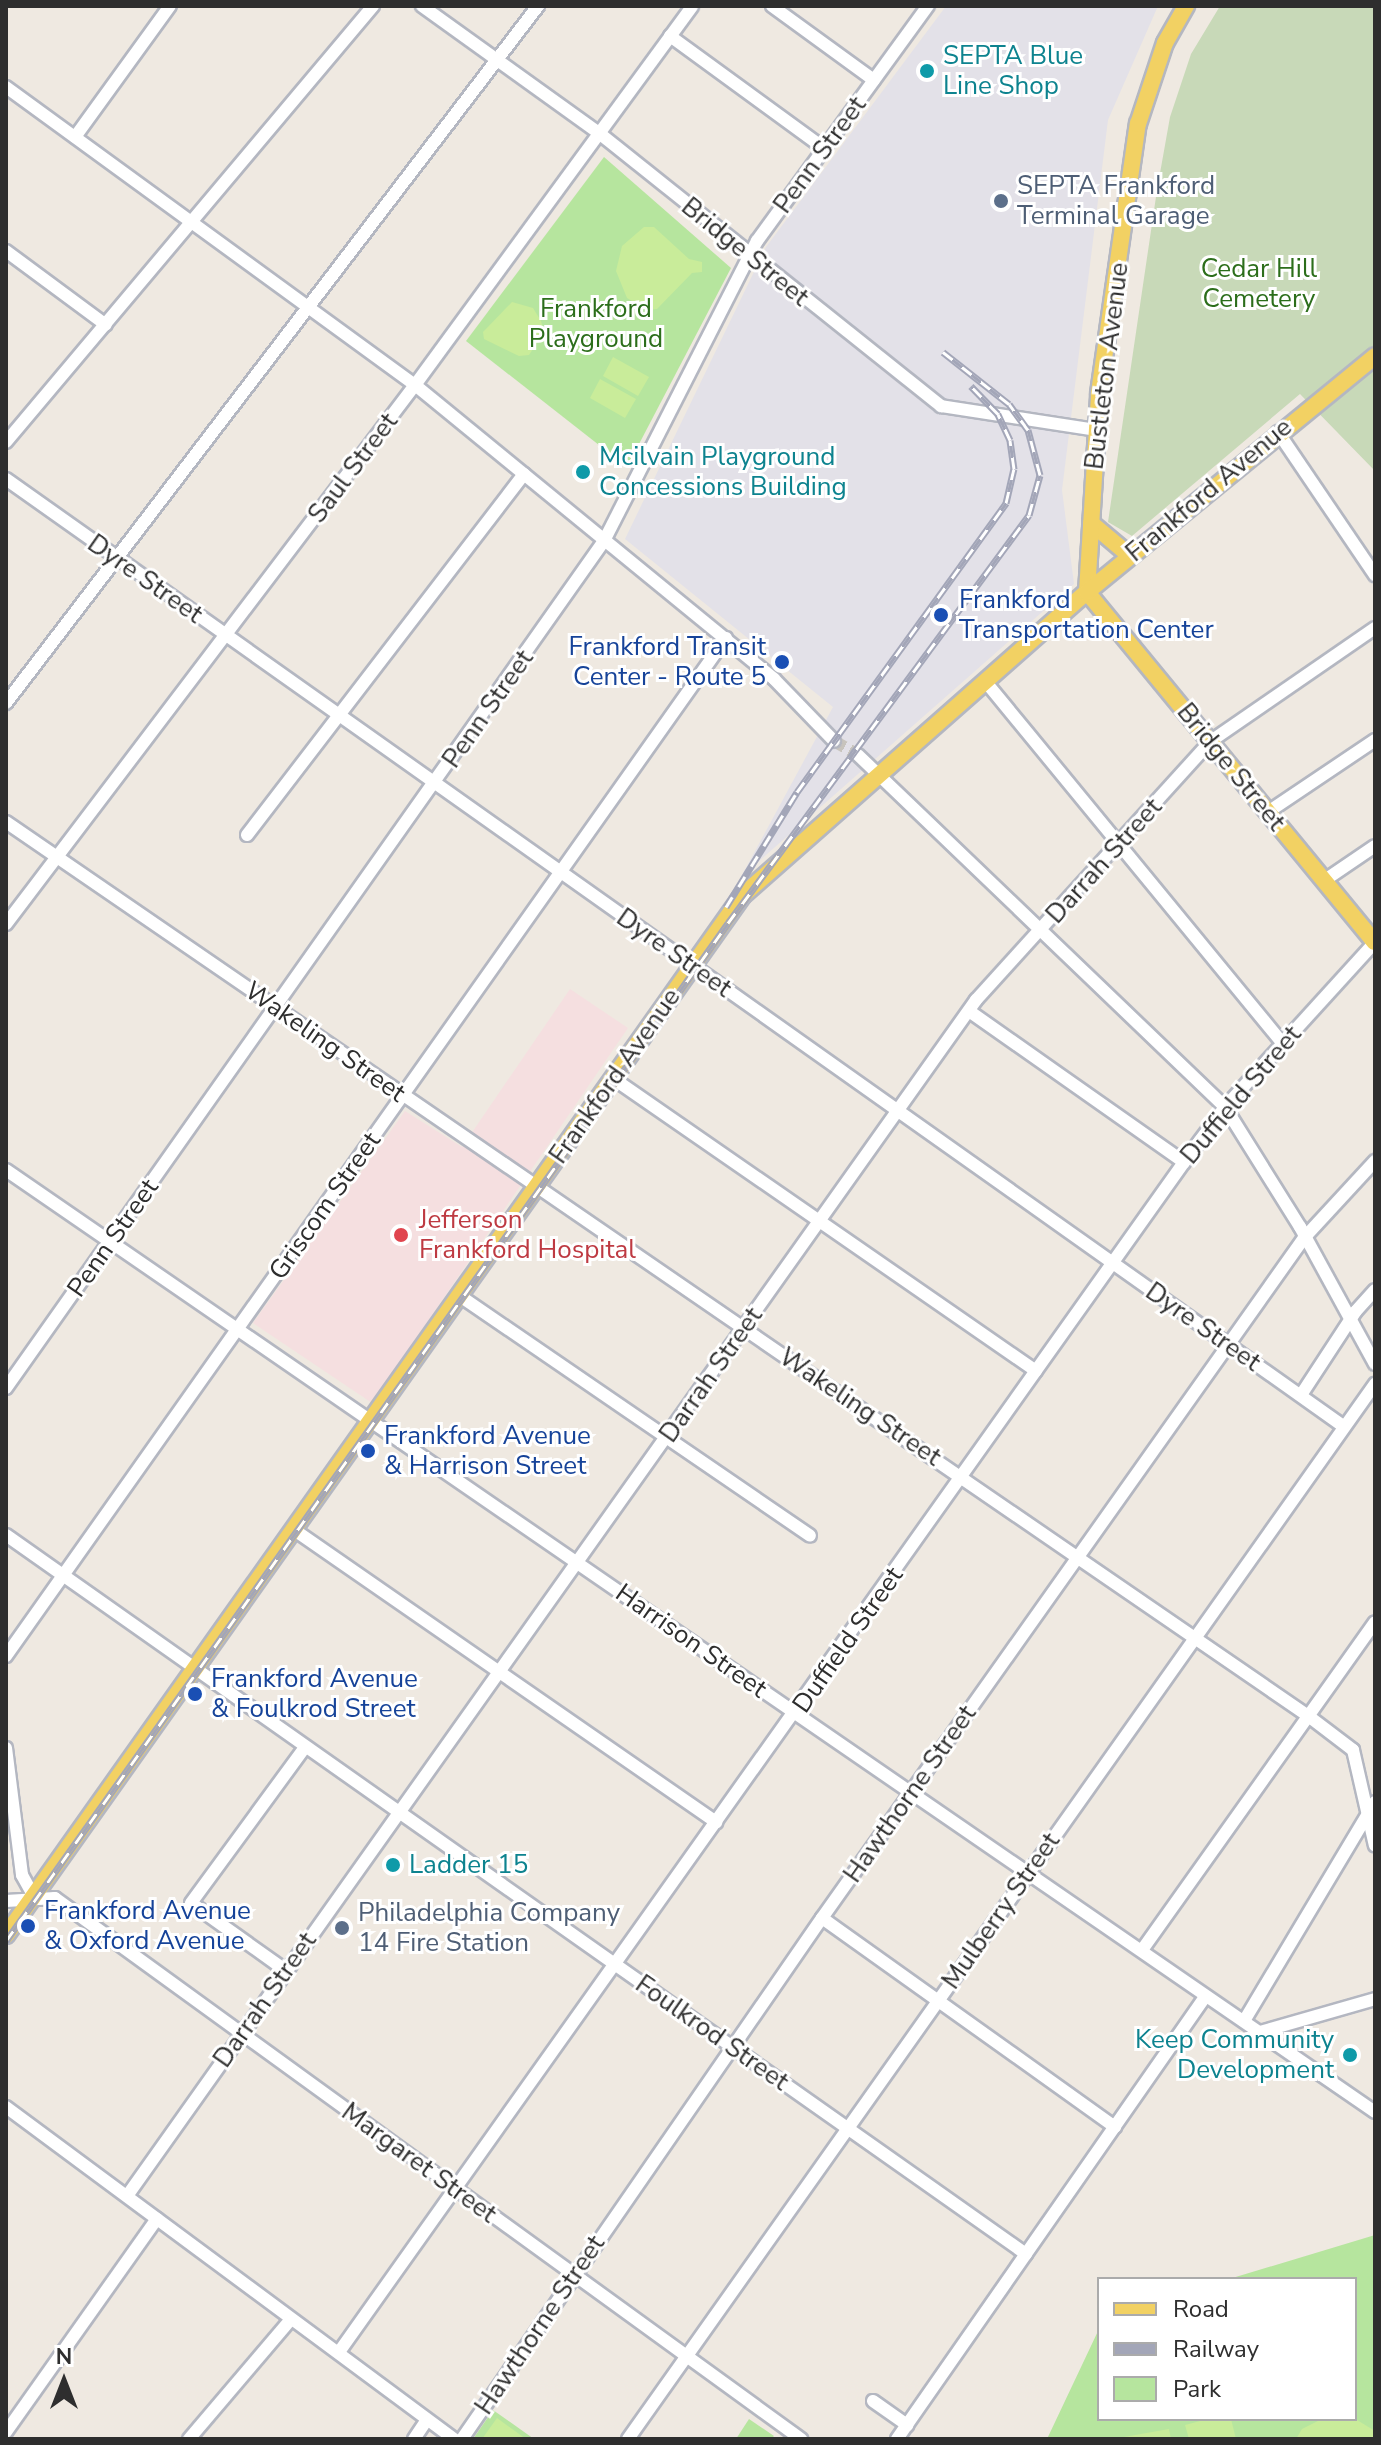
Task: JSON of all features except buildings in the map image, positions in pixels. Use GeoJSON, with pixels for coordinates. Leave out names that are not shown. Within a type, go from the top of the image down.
{"type":"FeatureCollection","features":[{"type":"Feature","properties":{"kind":"main road","name":"Bustleton Avenue"},"geometry":{"type":"LineString","coordinates":[[1087,592],[1096,430],[1138,124],[1165,43],[1186,6]]}},
{"type":"Feature","properties":{"kind":"main road","name":"Frankford Avenue"},"geometry":{"type":"LineString","coordinates":[[6,1935],[743,895],[1087,592],[1278,432],[1375,356]]}},
{"type":"Feature","properties":{"kind":"main road"},"geometry":{"type":"LineString","coordinates":[[1091,523],[1130,556]]}},
{"type":"Feature","properties":{"kind":"main road","name":"Bridge Street"},"geometry":{"type":"LineString","coordinates":[[1087,592],[1375,942]]}},
{"type":"Feature","properties":{"kind":"street"},"geometry":{"type":"LineString","coordinates":[[75,137],[170,6]]}},
{"type":"Feature","properties":{"kind":"street"},"geometry":{"type":"LineString","coordinates":[[6,442],[373,6]]}},
{"type":"Feature","properties":{"kind":"street","name":"Bridge Street"},"geometry":{"type":"LineString","coordinates":[[422,6],[599,133],[941,406],[1096,430]]}},
{"type":"Feature","properties":{"kind":"street"},"geometry":{"type":"LineString","coordinates":[[6,703],[538,6]]}},
{"type":"Feature","properties":{"kind":"street","name":"Saul Street"},"geometry":{"type":"LineString","coordinates":[[6,924],[415,385],[692,6]]}},
{"type":"Feature","properties":{"kind":"street"},"geometry":{"type":"LineString","coordinates":[[772,6],[874,80]]}},
{"type":"Feature","properties":{"kind":"street","name":"Penn Street"},"geometry":{"type":"LineString","coordinates":[[6,1388],[435,785],[604,541],[750,256],[928,6]]}},
{"type":"Feature","properties":{"kind":"street"},"geometry":{"type":"LineString","coordinates":[[670,36],[825,149]]}},
{"type":"Feature","properties":{"kind":"street"},"geometry":{"type":"LineString","coordinates":[[6,87],[415,385],[726,638],[834,741]]}},
{"type":"Feature","properties":{"kind":"street"},"geometry":{"type":"LineString","coordinates":[[6,251],[106,325]]}},
{"type":"Feature","properties":{"kind":"street"},"geometry":{"type":"LineString","coordinates":[[1278,432],[1375,575]]}},
{"type":"Feature","properties":{"kind":"street"},"geometry":{"type":"LineString","coordinates":[[247,835],[524,474]]}},
{"type":"Feature","properties":{"kind":"street","name":"Dyre Street"},"geometry":{"type":"LineString","coordinates":[[6,479],[1343,1426]]}},
{"type":"Feature","properties":{"kind":"street","name":"Darrah Street"},"geometry":{"type":"LineString","coordinates":[[127,2196],[969,1011],[1121,846],[1211,741],[1375,628]]}},
{"type":"Feature","properties":{"kind":"street","name":"Griscom Street"},"geometry":{"type":"LineString","coordinates":[[6,1656],[726,638]]}},
{"type":"Feature","properties":{"kind":"street"},"geometry":{"type":"LineString","coordinates":[[985,681],[1283,1044]]}},
{"type":"Feature","properties":{"kind":"street"},"geometry":{"type":"LineString","coordinates":[[1268,812],[1375,740]]}},
{"type":"Feature","properties":{"kind":"street"},"geometry":{"type":"LineString","coordinates":[[858,755],[882,773],[1225,1107],[1375,1364]]}},
{"type":"Feature","properties":{"kind":"street","name":"Wakeling Street"},"geometry":{"type":"LineString","coordinates":[[6,822],[1307,1715],[1353,1750],[1375,1846]]}},
{"type":"Feature","properties":{"kind":"street"},"geometry":{"type":"LineString","coordinates":[[1325,880],[1375,846]]}},
{"type":"Feature","properties":{"kind":"street","name":"Duffield Street"},"geometry":{"type":"LineString","coordinates":[[339,2352],[964,1477],[1184,1162],[1225,1107],[1375,942]]}},
{"type":"Feature","properties":{"kind":"street"},"geometry":{"type":"LineString","coordinates":[[969,1011],[1184,1162]]}},
{"type":"Feature","properties":{"kind":"street"},"geometry":{"type":"LineString","coordinates":[[614,1079],[1036,1371]]}},
{"type":"Feature","properties":{"kind":"street","name":"Hawthorne Street"},"geometry":{"type":"LineString","coordinates":[[462,2439],[822,1918],[1304,1238],[1375,1161]]}},
{"type":"Feature","properties":{"kind":"street","name":"Harrison Street"},"geometry":{"type":"LineString","coordinates":[[6,1170],[1375,2112]]}},
{"type":"Feature","properties":{"kind":"street"},"geometry":{"type":"LineString","coordinates":[[1301,1395],[1375,1290]]}},
{"type":"Feature","properties":{"kind":"street"},"geometry":{"type":"LineString","coordinates":[[460,1296],[810,1536]]}},
{"type":"Feature","properties":{"kind":"street","name":"Mulberry Street"},"geometry":{"type":"LineString","coordinates":[[628,2439],[939,2002],[1027,1871],[1375,1384]]}},
{"type":"Feature","properties":{"kind":"street"},"geometry":{"type":"LineString","coordinates":[[293,1529],[716,1822]]}},
{"type":"Feature","properties":{"kind":"street","name":"Foulkrod Street"},"geometry":{"type":"LineString","coordinates":[[6,1535],[1026,2254]]}},
{"type":"Feature","properties":{"kind":"street"},"geometry":{"type":"LineString","coordinates":[[1142,1950],[1375,1622]]}},
{"type":"Feature","properties":{"kind":"street"},"geometry":{"type":"LineString","coordinates":[[285,1970],[191,1903],[305,1747]]}},
{"type":"Feature","properties":{"kind":"street"},"geometry":{"type":"LineString","coordinates":[[6,1748],[22,1875],[34,1897],[6,1901]]}},
{"type":"Feature","properties":{"kind":"street"},"geometry":{"type":"LineString","coordinates":[[1244,2021],[1375,1802]]}},
{"type":"Feature","properties":{"kind":"street","name":"Margaret Street"},"geometry":{"type":"LineString","coordinates":[[34,1897],[55,1898],[801,2439]]}},
{"type":"Feature","properties":{"kind":"street"},"geometry":{"type":"LineString","coordinates":[[822,1918],[1115,2127]]}},
{"type":"Feature","properties":{"kind":"street"},"geometry":{"type":"LineString","coordinates":[[897,2439],[1205,1997]]}},
{"type":"Feature","properties":{"kind":"street"},"geometry":{"type":"LineString","coordinates":[[1260,2032],[1375,1999]]}},
{"type":"Feature","properties":{"kind":"street"},"geometry":{"type":"LineString","coordinates":[[6,2107],[454,2439]]}},
{"type":"Feature","properties":{"kind":"street"},"geometry":{"type":"LineString","coordinates":[[6,2432],[157,2219]]}},
{"type":"Feature","properties":{"kind":"street"},"geometry":{"type":"LineString","coordinates":[[210,2439],[193,2434],[291,2319]]}},
{"type":"Feature","properties":{"kind":"street"},"geometry":{"type":"LineString","coordinates":[[873,2401],[907,2425]]}},
{"type":"Feature","properties":{"kind":"street"},"geometry":{"type":"LineString","coordinates":[[414,2439],[427,2420]]}},
{"type":"Feature","properties":{"kind":"shaded area"},"geometry":{"type":"Polygon","coordinates":[[[946,6],[1158,6],[1108,120],[1062,490],[1074,584],[741,877],[833,707],[625,539],[766,247],[946,6]]]}},
{"type":"Feature","properties":{"kind":"shaded area","name":"Jefferson Frankford Hospital"},"geometry":{"type":"Polygon","coordinates":[[[570,989],[628,1028],[372,1403],[253,1323],[405,1111],[462,1147],[570,989]]]}},
{"type":"Feature","properties":{"kind":"green space","name":"Cedar Hill Cemetery"},"geometry":{"type":"Polygon","coordinates":[[[1220,6],[1375,6],[1375,471],[1300,394],[1132,536],[1108,522],[1157,190],[1170,117],[1191,54],[1220,6]]]}},
{"type":"Feature","properties":{"kind":"green space","name":"Frankford Playground"},"geometry":{"type":"Polygon","coordinates":[[[604,157],[731,268],[627,467],[466,341],[604,157]]]}},
{"type":"Feature","properties":{"kind":"green space"},"geometry":{"type":"Polygon","coordinates":[[[644,227],[654,227],[689,259],[702,262],[702,272],[692,273],[657,309],[647,310],[627,298],[616,271],[622,246],[644,227]]]}},
{"type":"Feature","properties":{"kind":"green space"},"geometry":{"type":"Polygon","coordinates":[[[512,302],[533,308],[541,321],[544,332],[529,355],[519,356],[484,339],[483,332],[512,302]]]}},
{"type":"Feature","properties":{"kind":"green space"},"geometry":{"type":"Polygon","coordinates":[[[613,357],[649,377],[638,396],[603,376],[613,357]]]}},
{"type":"Feature","properties":{"kind":"green space"},"geometry":{"type":"Polygon","coordinates":[[[600,379],[636,399],[625,418],[590,398],[600,379]]]}},
{"type":"Feature","properties":{"kind":"green space"},"geometry":{"type":"Polygon","coordinates":[[[1375,2235],[1375,2439],[1047,2439],[1097,2333],[1097,2421],[1357,2421],[1357,2277],[1236,2277],[1375,2235]]]}},
{"type":"Feature","properties":{"kind":"green space"},"geometry":{"type":"Polygon","coordinates":[[[493,2410],[534,2439],[473,2439],[493,2410]]]}},
{"type":"Feature","properties":{"kind":"green space"},"geometry":{"type":"Polygon","coordinates":[[[497,2418],[526,2439],[482,2439],[497,2418]]]}},
{"type":"Feature","properties":{"kind":"green space"},"geometry":{"type":"Polygon","coordinates":[[[749,2419],[774,2436],[771,2439],[736,2439],[749,2419]]]}},
{"type":"Feature","properties":{"kind":"green space"},"geometry":{"type":"Polygon","coordinates":[[[1357,2420],[1375,2431],[1375,2439],[1296,2439],[1302,2429],[1318,2421],[1357,2420]]]}},
{"type":"Feature","properties":{"kind":"green space"},"geometry":{"type":"Polygon","coordinates":[[[1200,2421],[1232,2421],[1236,2439],[1189,2439],[1185,2425],[1200,2421]]]}},
{"type":"Feature","properties":{"kind":"green space"},"geometry":{"type":"Polygon","coordinates":[[[1169,2429],[1171,2439],[1124,2437],[1169,2429]]]}},
{"type":"Feature","properties":{"kind":"tunnel"},"geometry":{"type":"LineString","coordinates":[[834,741],[858,755]]}},
{"type":"Feature","properties":{"kind":"railway"},"geometry":{"type":"LineString","coordinates":[[6,1941],[728,923],[1029,515],[1040,475],[1028,430],[1009,404],[943,352]]}},
{"type":"Feature","properties":{"kind":"railway"},"geometry":{"type":"LineString","coordinates":[[726,907],[797,792],[1006,503],[1014,469],[1010,440],[998,414],[971,386]]}},
{"type":"Feature","properties":{"kind":"place","name":"SEPTA Blue Line Shop"},"geometry":{"type":"Point","coordinates":[927,71]}},
{"type":"Feature","properties":{"kind":"place","name":"SEPTA Frankford Terminal Garage"},"geometry":{"type":"Point","coordinates":[1001,201]}},
{"type":"Feature","properties":{"kind":"place","name":"Mcilvain Playground Concessions Building"},"geometry":{"type":"Point","coordinates":[583,472]}},
{"type":"Feature","properties":{"kind":"place","name":"Frankford Transportation Center"},"geometry":{"type":"Point","coordinates":[941,615]}},
{"type":"Feature","properties":{"kind":"place","name":"Frankford Transit Center - Route 5"},"geometry":{"type":"Point","coordinates":[782,662]}},
{"type":"Feature","properties":{"kind":"place","name":"Jefferson Frankford Hospital"},"geometry":{"type":"Point","coordinates":[401,1235]}},
{"type":"Feature","properties":{"kind":"place","name":"Frankford Avenue & Harrison Street"},"geometry":{"type":"Point","coordinates":[368,1451]}},
{"type":"Feature","properties":{"kind":"place","name":"Frankford Avenue & Foulkrod Street"},"geometry":{"type":"Point","coordinates":[195,1694]}},
{"type":"Feature","properties":{"kind":"place","name":"Ladder 15"},"geometry":{"type":"Point","coordinates":[393,1865]}},
{"type":"Feature","properties":{"kind":"place","name":"Frankford Avenue & Oxford Avenue"},"geometry":{"type":"Point","coordinates":[28,1926]}},
{"type":"Feature","properties":{"kind":"place","name":"Philadelphia Company 14 Fire Station"},"geometry":{"type":"Point","coordinates":[342,1928]}},
{"type":"Feature","properties":{"kind":"place","name":"Keep Community Development"},"geometry":{"type":"Point","coordinates":[1350,2055]}}]}
